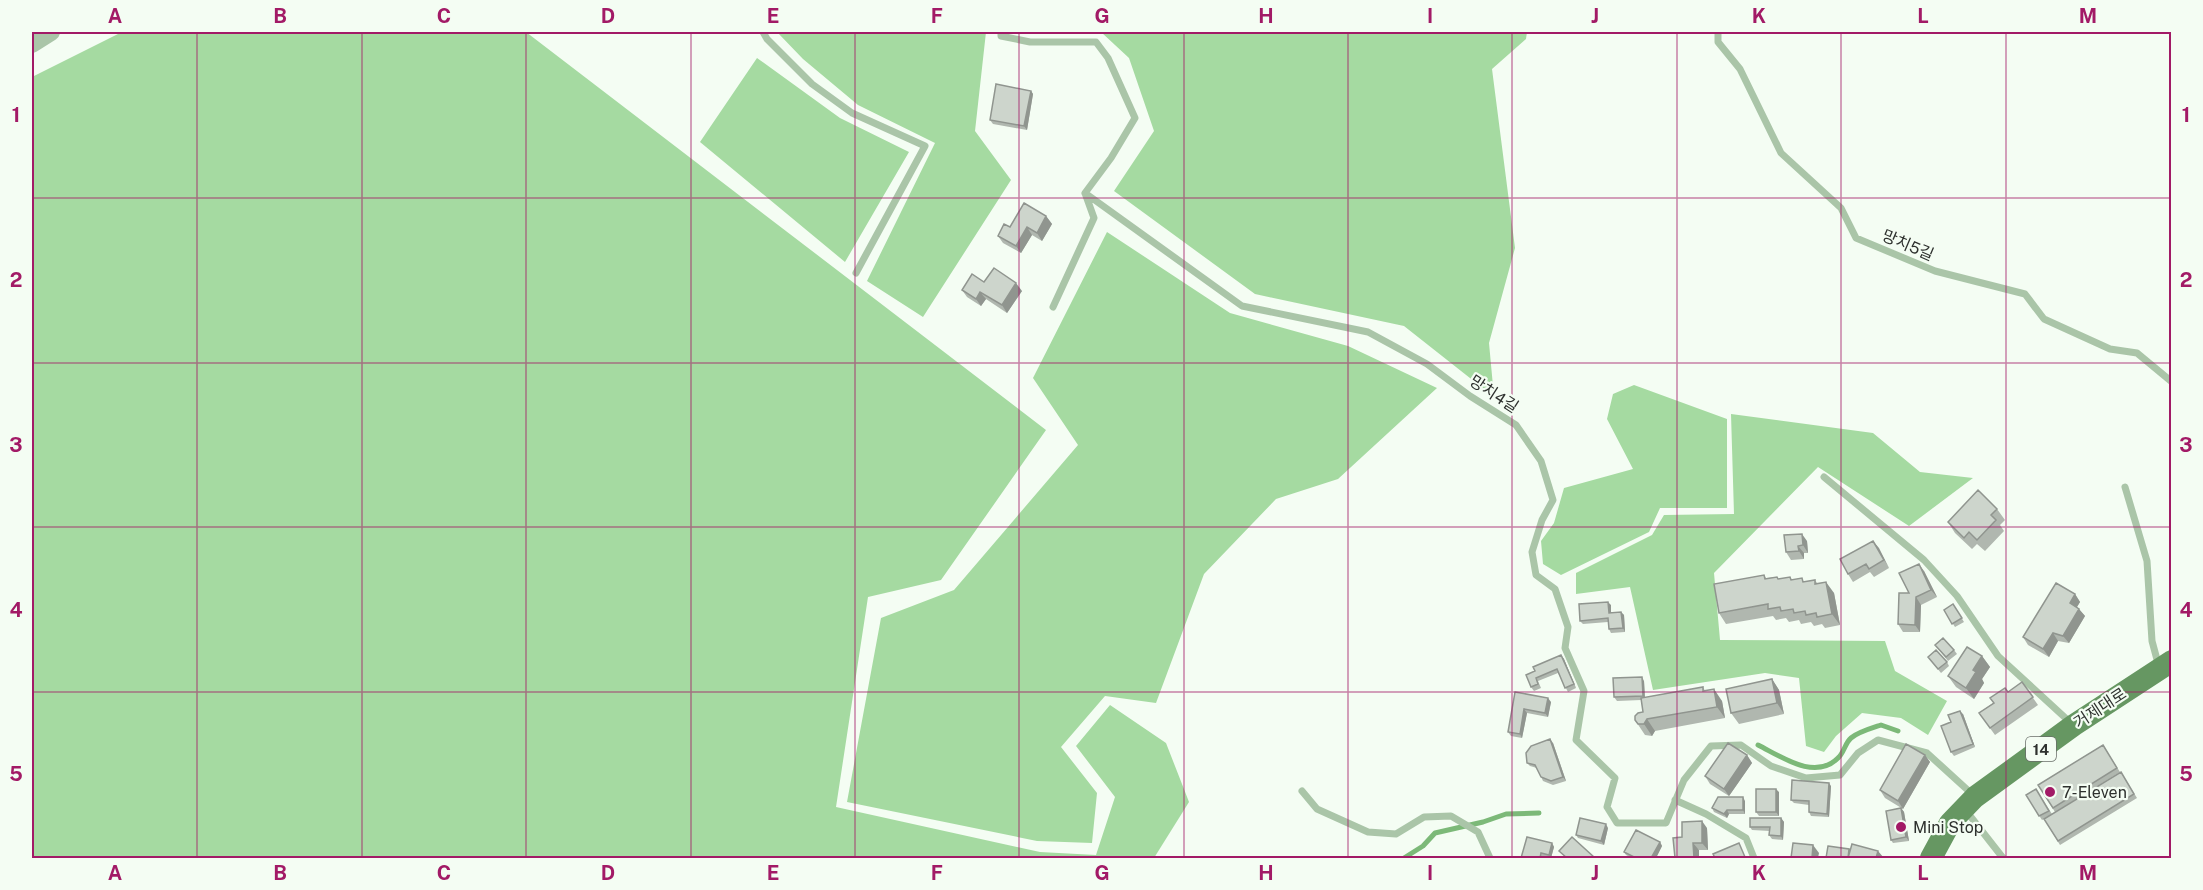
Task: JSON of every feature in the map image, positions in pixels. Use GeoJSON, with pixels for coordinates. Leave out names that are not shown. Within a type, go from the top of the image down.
{"type":"FeatureCollection","features":[{"type":"Feature","properties":{"kind":"main road","name":"거제대로"},"geometry":{"type":"LineString","coordinates":[[1932,858],[1950,823],[1969,803],[2074,726],[2166,665]]}},
{"type":"Feature","properties":{"kind":"street"},"geometry":{"type":"LineString","coordinates":[[32,44],[51,32]]}},
{"type":"Feature","properties":{"kind":"lane"},"geometry":{"type":"LineString","coordinates":[[763,32],[766,39],[812,84],[852,113],[925,146],[856,273]]}},
{"type":"Feature","properties":{"kind":"lane"},"geometry":{"type":"LineString","coordinates":[[1001,32],[1001,36],[1030,42],[1096,42],[1108,58],[1135,118],[1111,158],[1085,193],[1094,218],[1053,307]]}},
{"type":"Feature","properties":{"kind":"lane","name":"망치5길"},"geometry":{"type":"LineString","coordinates":[[1718,32],[1718,42],[1740,69],[1781,153],[1841,208],[1856,238],[1935,271],[2025,294],[2044,318],[2110,349],[2137,353],[2172,382]]}},
{"type":"Feature","properties":{"kind":"lane","name":"망치4길"},"geometry":{"type":"LineString","coordinates":[[1085,193],[1242,306],[1368,332],[1427,363],[1470,396],[1516,425],[1541,460],[1553,500],[1542,520],[1532,552],[1536,575],[1555,589],[1568,627],[1565,648],[1584,691],[1576,740],[1615,778],[1607,807],[1617,823],[1666,823],[1684,780],[1711,746],[1741,745],[1771,766],[1806,778],[1840,775],[1858,753],[1878,740],[1927,753],[1969,803]]}},
{"type":"Feature","properties":{"kind":"lane"},"geometry":{"type":"LineString","coordinates":[[1824,477],[1924,560],[1957,596],[1998,656],[2074,726]]}},
{"type":"Feature","properties":{"kind":"lane"},"geometry":{"type":"LineString","coordinates":[[2125,487],[2147,561],[2152,641],[2166,665]]}},
{"type":"Feature","properties":{"kind":"lane"},"geometry":{"type":"LineString","coordinates":[[1302,791],[1317,809],[1368,832],[1396,834],[1424,818],[1451,816],[1478,832],[1490,858]]}},
{"type":"Feature","properties":{"kind":"lane"},"geometry":{"type":"LineString","coordinates":[[1675,800],[1706,814],[1746,838],[1754,858]]}},
{"type":"Feature","properties":{"kind":"lane"},"geometry":{"type":"LineString","coordinates":[[1969,803],[2003,858]]}},
{"type":"Feature","properties":{"kind":"green space"},"geometry":{"type":"Polygon","coordinates":[[[122,32],[526,32],[1046,430],[941,580],[868,597],[836,807],[1040,852],[1096,855],[1115,797],[1076,746],[1110,705],[1166,743],[1189,802],[1154,858],[32,858],[32,77],[122,32]]]}},
{"type":"Feature","properties":{"kind":"green space"},"geometry":{"type":"Polygon","coordinates":[[[777,32],[986,32],[975,131],[1011,180],[923,317],[867,281],[935,143],[858,105],[803,59],[777,32]]]}},
{"type":"Feature","properties":{"kind":"green space"},"geometry":{"type":"Polygon","coordinates":[[[1101,32],[1527,32],[1526,39],[1492,69],[1515,248],[1489,343],[1494,397],[1404,326],[1255,294],[1114,191],[1154,131],[1129,58],[1101,32]]]}},
{"type":"Feature","properties":{"kind":"green space"},"geometry":{"type":"Polygon","coordinates":[[[757,58],[840,118],[909,152],[845,262],[700,142],[757,58]]]}},
{"type":"Feature","properties":{"kind":"green space"},"geometry":{"type":"Polygon","coordinates":[[[1107,232],[1230,313],[1348,346],[1437,388],[1338,479],[1276,499],[1204,574],[1156,703],[1105,696],[1061,747],[1097,793],[1092,843],[1037,841],[847,802],[881,618],[954,590],[1078,445],[1033,378],[1107,232]]]}},
{"type":"Feature","properties":{"kind":"green space"},"geometry":{"type":"Polygon","coordinates":[[[1634,385],[1727,419],[1727,508],[1660,508],[1649,532],[1561,575],[1543,564],[1541,541],[1554,523],[1564,488],[1633,469],[1607,419],[1613,394],[1634,385]]]}},
{"type":"Feature","properties":{"kind":"green space"},"geometry":{"type":"Polygon","coordinates":[[[1731,414],[1873,433],[1920,472],[1973,478],[1909,526],[1818,467],[1714,573],[1720,640],[1885,641],[1895,671],[1947,701],[1928,735],[1901,718],[1862,713],[1836,736],[1824,752],[1806,746],[1799,678],[1765,673],[1653,690],[1630,587],[1576,594],[1576,573],[1652,535],[1664,515],[1734,514],[1731,414]]]}},
{"type":"Feature","properties":{"kind":"building"},"geometry":{"type":"Polygon","coordinates":[[[996,84],[1031,91],[1024,126],[990,120],[996,84]]]}},
{"type":"Feature","properties":{"kind":"building"},"geometry":{"type":"Polygon","coordinates":[[[1024,203],[1046,216],[1037,233],[1027,227],[1016,246],[998,236],[1004,224],[1010,227],[1024,203]]]}},
{"type":"Feature","properties":{"kind":"building"},"geometry":{"type":"Polygon","coordinates":[[[994,268],[1016,283],[1002,305],[980,292],[976,299],[962,290],[972,274],[984,282],[994,268]]]}},
{"type":"Feature","properties":{"kind":"building"},"geometry":{"type":"Polygon","coordinates":[[[1978,490],[1997,509],[1991,515],[1996,520],[1977,540],[1969,532],[1964,538],[1948,522],[1978,490]]]}},
{"type":"Feature","properties":{"kind":"building"},"geometry":{"type":"Polygon","coordinates":[[[1802,534],[1803,545],[1798,546],[1799,551],[1786,552],[1784,535],[1802,534]]]}},
{"type":"Feature","properties":{"kind":"building"},"geometry":{"type":"Polygon","coordinates":[[[1873,541],[1884,560],[1869,569],[1866,564],[1848,574],[1840,559],[1873,541]]]}},
{"type":"Feature","properties":{"kind":"building"},"geometry":{"type":"Polygon","coordinates":[[[1919,564],[1931,590],[1916,597],[1915,625],[1898,624],[1899,593],[1909,593],[1899,573],[1919,564]]]}},
{"type":"Feature","properties":{"kind":"building"},"geometry":{"type":"Polygon","coordinates":[[[1764,575],[1765,579],[1790,577],[1791,580],[1802,578],[1803,582],[1815,580],[1815,584],[1826,582],[1832,614],[1817,617],[1816,613],[1806,615],[1805,611],[1794,613],[1793,609],[1781,611],[1780,607],[1768,609],[1768,604],[1719,613],[1714,584],[1764,575]]]}},
{"type":"Feature","properties":{"kind":"building"},"geometry":{"type":"Polygon","coordinates":[[[2056,583],[2075,594],[2070,603],[2079,609],[2063,636],[2053,633],[2043,649],[2023,637],[2056,583]]]}},
{"type":"Feature","properties":{"kind":"building"},"geometry":{"type":"Polygon","coordinates":[[[1608,602],[1609,613],[1621,612],[1623,628],[1609,629],[1608,618],[1580,621],[1579,604],[1608,602]]]}},
{"type":"Feature","properties":{"kind":"building"},"geometry":{"type":"Polygon","coordinates":[[[1953,604],[1962,618],[1952,624],[1944,610],[1953,604]]]}},
{"type":"Feature","properties":{"kind":"building"},"geometry":{"type":"Polygon","coordinates":[[[1943,638],[1954,650],[1946,657],[1935,645],[1943,638]]]}},
{"type":"Feature","properties":{"kind":"building"},"geometry":{"type":"Polygon","coordinates":[[[1967,647],[1982,656],[1966,688],[1948,676],[1967,647]]]}},
{"type":"Feature","properties":{"kind":"building"},"geometry":{"type":"Polygon","coordinates":[[[1936,650],[1947,662],[1938,669],[1928,657],[1936,650]]]}},
{"type":"Feature","properties":{"kind":"building"},"geometry":{"type":"Polygon","coordinates":[[[1561,655],[1574,684],[1565,688],[1557,669],[1536,678],[1538,684],[1531,687],[1526,675],[1535,671],[1533,667],[1561,655]]]}},
{"type":"Feature","properties":{"kind":"building"},"geometry":{"type":"Polygon","coordinates":[[[1642,677],[1643,696],[1614,697],[1613,678],[1642,677]]]}},
{"type":"Feature","properties":{"kind":"building"},"geometry":{"type":"Polygon","coordinates":[[[1772,679],[1777,703],[1731,713],[1726,689],[1772,679]]]}},
{"type":"Feature","properties":{"kind":"building"},"geometry":{"type":"Polygon","coordinates":[[[2022,682],[2033,697],[1990,728],[1979,713],[1994,703],[1990,698],[2005,688],[2008,692],[2022,682]]]}},
{"type":"Feature","properties":{"kind":"building"},"geometry":{"type":"Polygon","coordinates":[[[1703,687],[1703,691],[1714,689],[1717,707],[1647,719],[1644,724],[1638,724],[1635,720],[1638,713],[1643,712],[1641,698],[1703,687]]]}},
{"type":"Feature","properties":{"kind":"building"},"geometry":{"type":"Polygon","coordinates":[[[1515,692],[1548,698],[1545,713],[1524,709],[1520,734],[1508,732],[1515,692]]]}},
{"type":"Feature","properties":{"kind":"building"},"geometry":{"type":"Polygon","coordinates":[[[1960,711],[1973,744],[1951,752],[1941,726],[1951,722],[1948,715],[1960,711]]]}},
{"type":"Feature","properties":{"kind":"building"},"geometry":{"type":"Polygon","coordinates":[[[1550,739],[1563,777],[1551,781],[1541,777],[1535,765],[1527,763],[1526,753],[1531,746],[1550,739]]]}},
{"type":"Feature","properties":{"kind":"building"},"geometry":{"type":"Polygon","coordinates":[[[1728,743],[1747,755],[1724,789],[1705,776],[1728,743]]]}},
{"type":"Feature","properties":{"kind":"building"},"geometry":{"type":"Polygon","coordinates":[[[1906,744],[1925,755],[1898,801],[1880,790],[1906,744]]]}},
{"type":"Feature","properties":{"kind":"building"},"geometry":{"type":"Polygon","coordinates":[[[2103,745],[2117,768],[2053,808],[2038,785],[2103,745]]]}},
{"type":"Feature","properties":{"kind":"building"},"geometry":{"type":"Polygon","coordinates":[[[2121,772],[2134,794],[2058,841],[2044,819],[2121,772]]]}},
{"type":"Feature","properties":{"kind":"building"},"geometry":{"type":"Polygon","coordinates":[[[1792,780],[1829,783],[1827,814],[1809,812],[1809,801],[1791,800],[1792,780]]]}},
{"type":"Feature","properties":{"kind":"building"},"geometry":{"type":"Polygon","coordinates":[[[1756,789],[1776,789],[1776,812],[1756,812],[1756,789]]]}},
{"type":"Feature","properties":{"kind":"building"},"geometry":{"type":"Polygon","coordinates":[[[2036,789],[2049,811],[2039,816],[2026,795],[2036,789]]]}},
{"type":"Feature","properties":{"kind":"building"},"geometry":{"type":"Polygon","coordinates":[[[1718,797],[1743,797],[1743,810],[1727,810],[1724,814],[1712,808],[1718,797]]]}},
{"type":"Feature","properties":{"kind":"building"},"geometry":{"type":"Polygon","coordinates":[[[1901,808],[1906,837],[1891,840],[1886,811],[1901,808]]]}},
{"type":"Feature","properties":{"kind":"building"},"geometry":{"type":"Polygon","coordinates":[[[1580,818],[1606,824],[1601,841],[1576,835],[1580,818]]]}},
{"type":"Feature","properties":{"kind":"building"},"geometry":{"type":"Polygon","coordinates":[[[1750,818],[1781,818],[1781,836],[1769,835],[1770,827],[1750,827],[1750,818]]]}},
{"type":"Feature","properties":{"kind":"building"},"geometry":{"type":"Polygon","coordinates":[[[1702,821],[1702,843],[1693,843],[1694,858],[1675,858],[1673,838],[1682,837],[1682,822],[1702,821]]]}},
{"type":"Feature","properties":{"kind":"building"},"geometry":{"type":"Polygon","coordinates":[[[1636,830],[1660,842],[1651,858],[1636,858],[1624,852],[1636,830]]]}},
{"type":"Feature","properties":{"kind":"building"},"geometry":{"type":"Polygon","coordinates":[[[1527,837],[1552,843],[1549,855],[1541,853],[1540,858],[1521,858],[1527,837]]]}},
{"type":"Feature","properties":{"kind":"building"},"geometry":{"type":"Polygon","coordinates":[[[1572,837],[1595,858],[1567,858],[1559,851],[1572,837]]]}},
{"type":"Feature","properties":{"kind":"building"},"geometry":{"type":"Polygon","coordinates":[[[1739,843],[1745,857],[1715,858],[1713,854],[1739,843]]]}},
{"type":"Feature","properties":{"kind":"building"},"geometry":{"type":"Polygon","coordinates":[[[1793,843],[1813,845],[1812,858],[1791,858],[1793,843]]]}},
{"type":"Feature","properties":{"kind":"building"},"geometry":{"type":"Polygon","coordinates":[[[1852,844],[1878,851],[1876,858],[1848,858],[1852,844]]]}},
{"type":"Feature","properties":{"kind":"building"},"geometry":{"type":"Polygon","coordinates":[[[1828,846],[1849,849],[1848,858],[1826,858],[1828,846]]]}},
{"type":"Feature","properties":{"kind":"waterway"},"geometry":{"type":"LineString","coordinates":[[1758,745],[1798,765],[1819,767],[1829,765],[1838,758],[1849,740],[1861,732],[1881,725],[1898,731]]}},
{"type":"Feature","properties":{"kind":"waterway"},"geometry":{"type":"LineString","coordinates":[[1404,858],[1423,846],[1435,833],[1506,814],[1539,813]]}},
{"type":"Feature","properties":{"kind":"place","name":"7-Eleven"},"geometry":{"type":"Point","coordinates":[2050,792]}},
{"type":"Feature","properties":{"kind":"place","name":"Mini Stop"},"geometry":{"type":"Point","coordinates":[1901,827]}}]}
